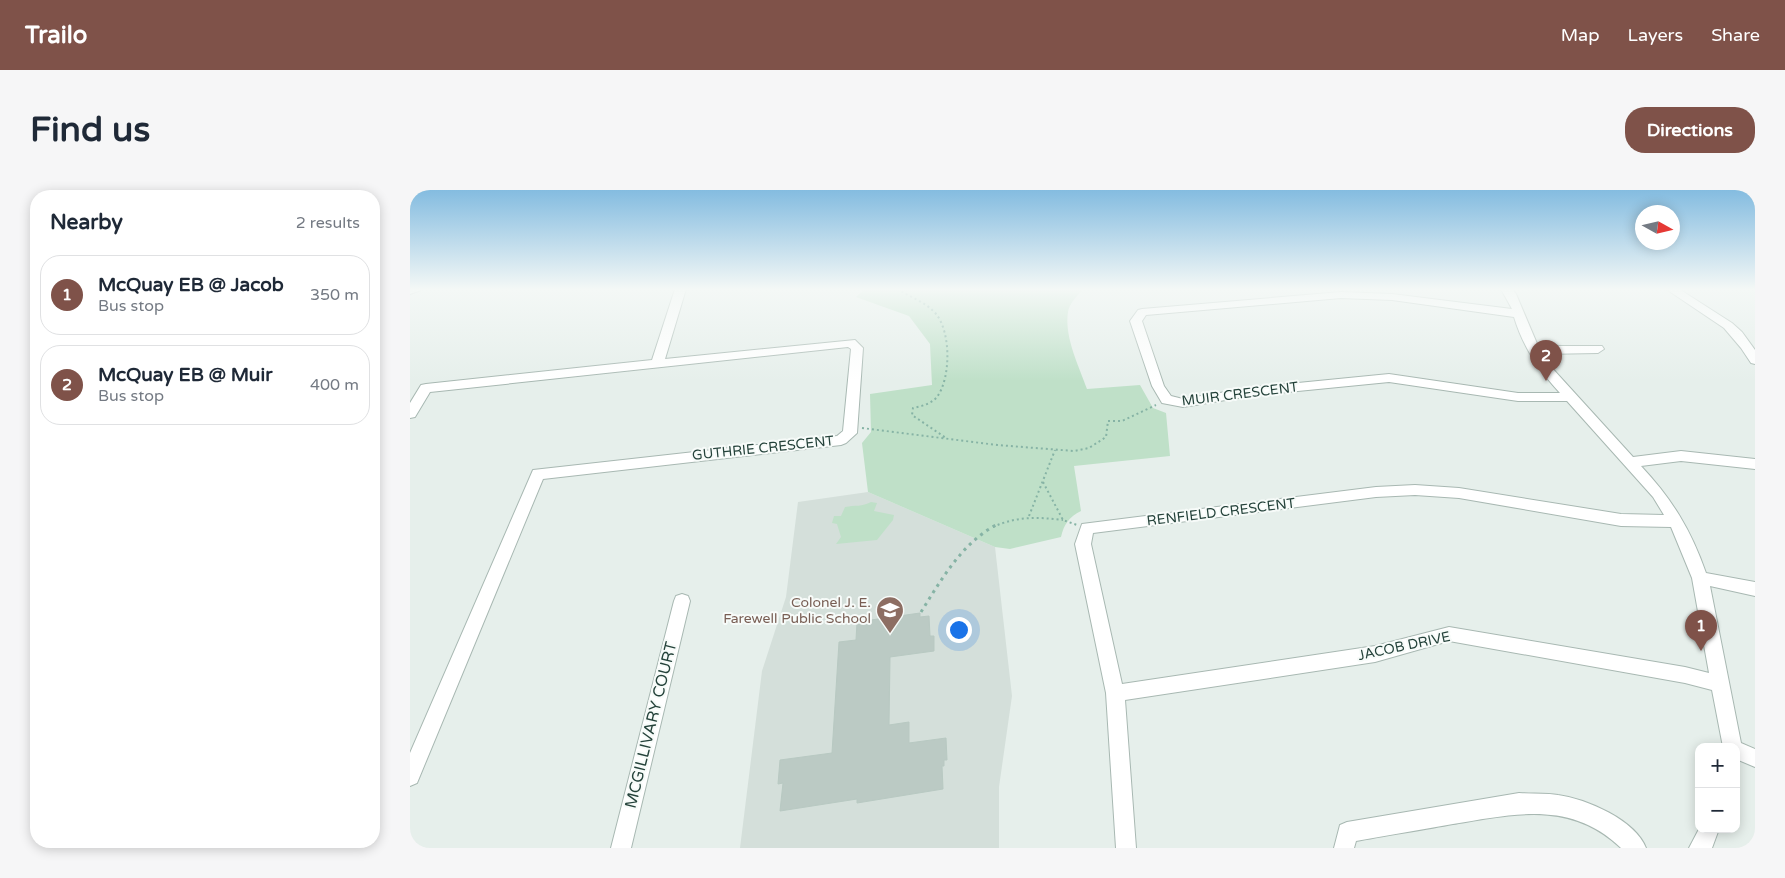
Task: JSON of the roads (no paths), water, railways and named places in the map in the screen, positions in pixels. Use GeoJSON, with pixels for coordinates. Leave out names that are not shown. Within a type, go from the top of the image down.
{"type":"FeatureCollection","features":[{"type":"Feature","properties":{"kind":"street"},"geometry":{"type":"LineString","coordinates":[[657,362],[673,320]]}},
{"type":"Feature","properties":{"kind":"street","name":"MUIR CRESCENT"},"geometry":{"type":"LineString","coordinates":[[1137,320],[1158,386],[1166,400],[1183,403],[1256,391],[1389,378],[1518,397],[1570,397]]}},
{"type":"Feature","properties":{"kind":"street"},"geometry":{"type":"LineString","coordinates":[[1521,320],[1524,332],[1533,350],[1547,371],[1658,493],[1690,550],[1700,578],[1731,743]]}},
{"type":"Feature","properties":{"kind":"street"},"geometry":{"type":"LineString","coordinates":[[1721,320],[1746,343],[1755,360]]}},
{"type":"Feature","properties":{"kind":"street","name":"GUTHRIE CRESCENT"},"geometry":{"type":"LineString","coordinates":[[410,414],[426,388],[657,362],[851,343],[857,348],[850,433],[841,440],[538,474],[410,774]]}},
{"type":"Feature","properties":{"kind":"street"},"geometry":{"type":"LineString","coordinates":[[1533,350],[1598,349]]}},
{"type":"Feature","properties":{"kind":"street"},"geometry":{"type":"LineString","coordinates":[[1629,462],[1681,456],[1755,464]]}},
{"type":"Feature","properties":{"kind":"street","name":"RENFIELD CRESCENT"},"geometry":{"type":"LineString","coordinates":[[1115,693],[1083,544],[1087,528],[1376,492],[1415,490],[1459,493],[1621,520],[1676,522]]}},
{"type":"Feature","properties":{"kind":"street"},"geometry":{"type":"LineString","coordinates":[[1700,578],[1755,589]]}},
{"type":"Feature","properties":{"kind":"street","name":"MCGILLIVARY COURT"},"geometry":{"type":"LineString","coordinates":[[621,848],[682,601]]}},
{"type":"Feature","properties":{"kind":"street","name":"JACOB DRIVE"},"geometry":{"type":"LineString","coordinates":[[1115,693],[1375,654],[1449,634],[1685,675],[1721,684]]}},
{"type":"Feature","properties":{"kind":"street"},"geometry":{"type":"LineString","coordinates":[[1115,693],[1126,848]]}},
{"type":"Feature","properties":{"kind":"street"},"geometry":{"type":"LineString","coordinates":[[1740,752],[1755,758]]}},
{"type":"Feature","properties":{"kind":"street"},"geometry":{"type":"LineString","coordinates":[[1344,848],[1347,832],[1519,803],[1559,806],[1590,814],[1614,827],[1636,848]]}},
{"type":"Feature","properties":{"kind":"street"},"geometry":{"type":"LineString","coordinates":[[1699,848],[1705,841],[1708,833]]}},
{"type":"Feature","properties":{"kind":"place","name":"McQuay EB @ Muir"},"geometry":{"type":"Point","coordinates":[1546,381]}},
{"type":"Feature","properties":{"kind":"place","name":"Colonel J. E. Farewell Public School"},"geometry":{"type":"Point","coordinates":[890,634]}},
{"type":"Feature","properties":{"kind":"place","name":"McQuay EB @ Jacob"},"geometry":{"type":"Point","coordinates":[1701,651]}}]}
